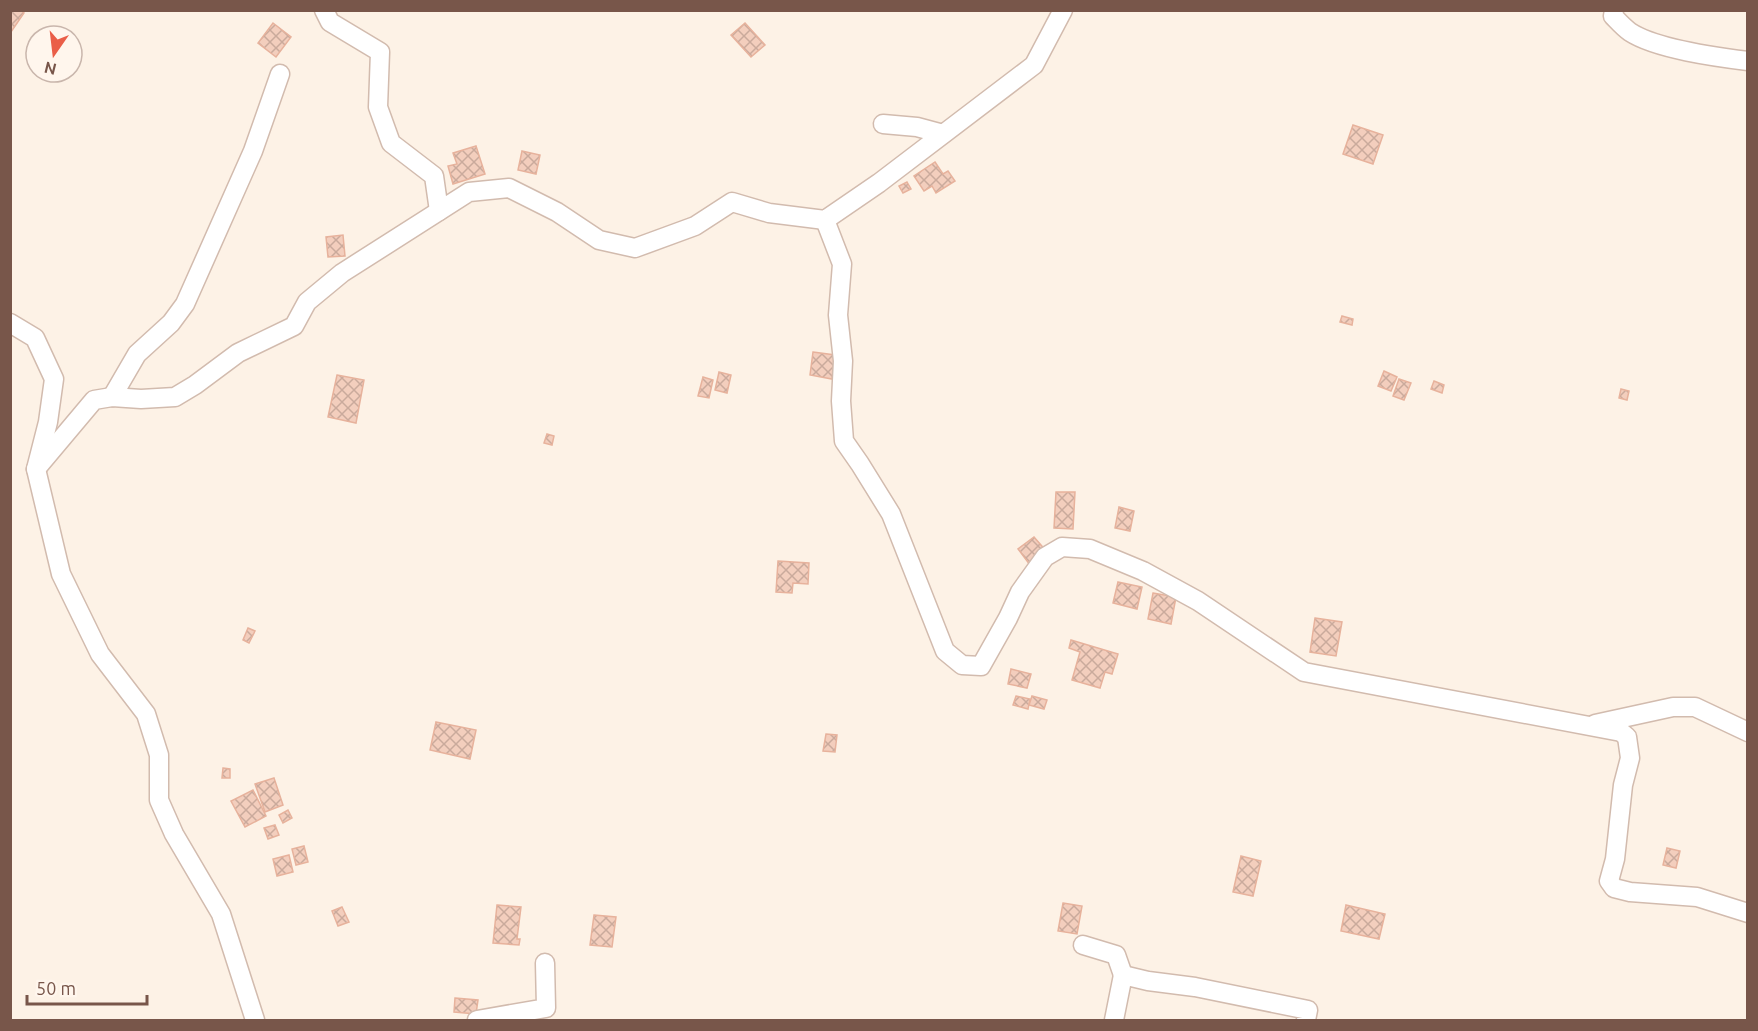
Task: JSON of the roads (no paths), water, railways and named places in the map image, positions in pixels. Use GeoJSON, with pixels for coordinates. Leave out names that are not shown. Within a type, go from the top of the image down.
{"type":"FeatureCollection","features":[{"type":"Feature","properties":{"kind":"street"},"geometry":{"type":"LineString","coordinates":[[324,10],[330,22],[380,52],[378,106],[391,143],[434,176],[439,211]]}},
{"type":"Feature","properties":{"kind":"street"},"geometry":{"type":"LineString","coordinates":[[36,469],[94,400],[175,397],[238,353],[294,326],[307,302],[342,273],[470,192],[509,188],[557,212],[599,240],[635,248],[695,226],[732,202],[769,213],[825,220],[879,183],[1034,65],[1063,10]]}},
{"type":"Feature","properties":{"kind":"street"},"geometry":{"type":"LineString","coordinates":[[1614,10],[1613,16],[1632,33],[1658,44],[1710,56],[1748,61]]}},
{"type":"Feature","properties":{"kind":"street"},"geometry":{"type":"LineString","coordinates":[[112,398],[137,354],[171,323],[184,304],[253,151],[280,75]]}},
{"type":"Feature","properties":{"kind":"street"},"geometry":{"type":"LineString","coordinates":[[883,124],[917,127],[943,134]]}},
{"type":"Feature","properties":{"kind":"street"},"geometry":{"type":"LineString","coordinates":[[825,220],[842,264],[838,315],[843,361],[841,401],[844,441],[891,514],[945,651],[962,666],[981,666],[1020,592],[1045,557],[1062,547],[1090,549],[1143,571],[1198,601],[1304,672],[1620,732],[1627,736],[1630,758],[1623,785],[1615,859],[1609,881],[1614,888],[1630,892],[1697,897],[1748,914]]}},
{"type":"Feature","properties":{"kind":"street"},"geometry":{"type":"LineString","coordinates":[[10,323],[35,338],[54,379],[48,422],[36,469],[61,574],[100,654],[146,714],[159,755],[159,800],[174,834],[221,914],[255,1020]]}},
{"type":"Feature","properties":{"kind":"street"},"geometry":{"type":"LineString","coordinates":[[1587,725],[1673,707],[1695,707],[1748,732]]}},
{"type":"Feature","properties":{"kind":"street"},"geometry":{"type":"LineString","coordinates":[[1083,945],[1116,955],[1123,975],[1114,1020]]}},
{"type":"Feature","properties":{"kind":"street"},"geometry":{"type":"LineString","coordinates":[[477,1020],[546,1008],[545,963]]}},
{"type":"Feature","properties":{"kind":"street"},"geometry":{"type":"LineString","coordinates":[[1123,975],[1308,1010],[1306,1020]]}}]}
